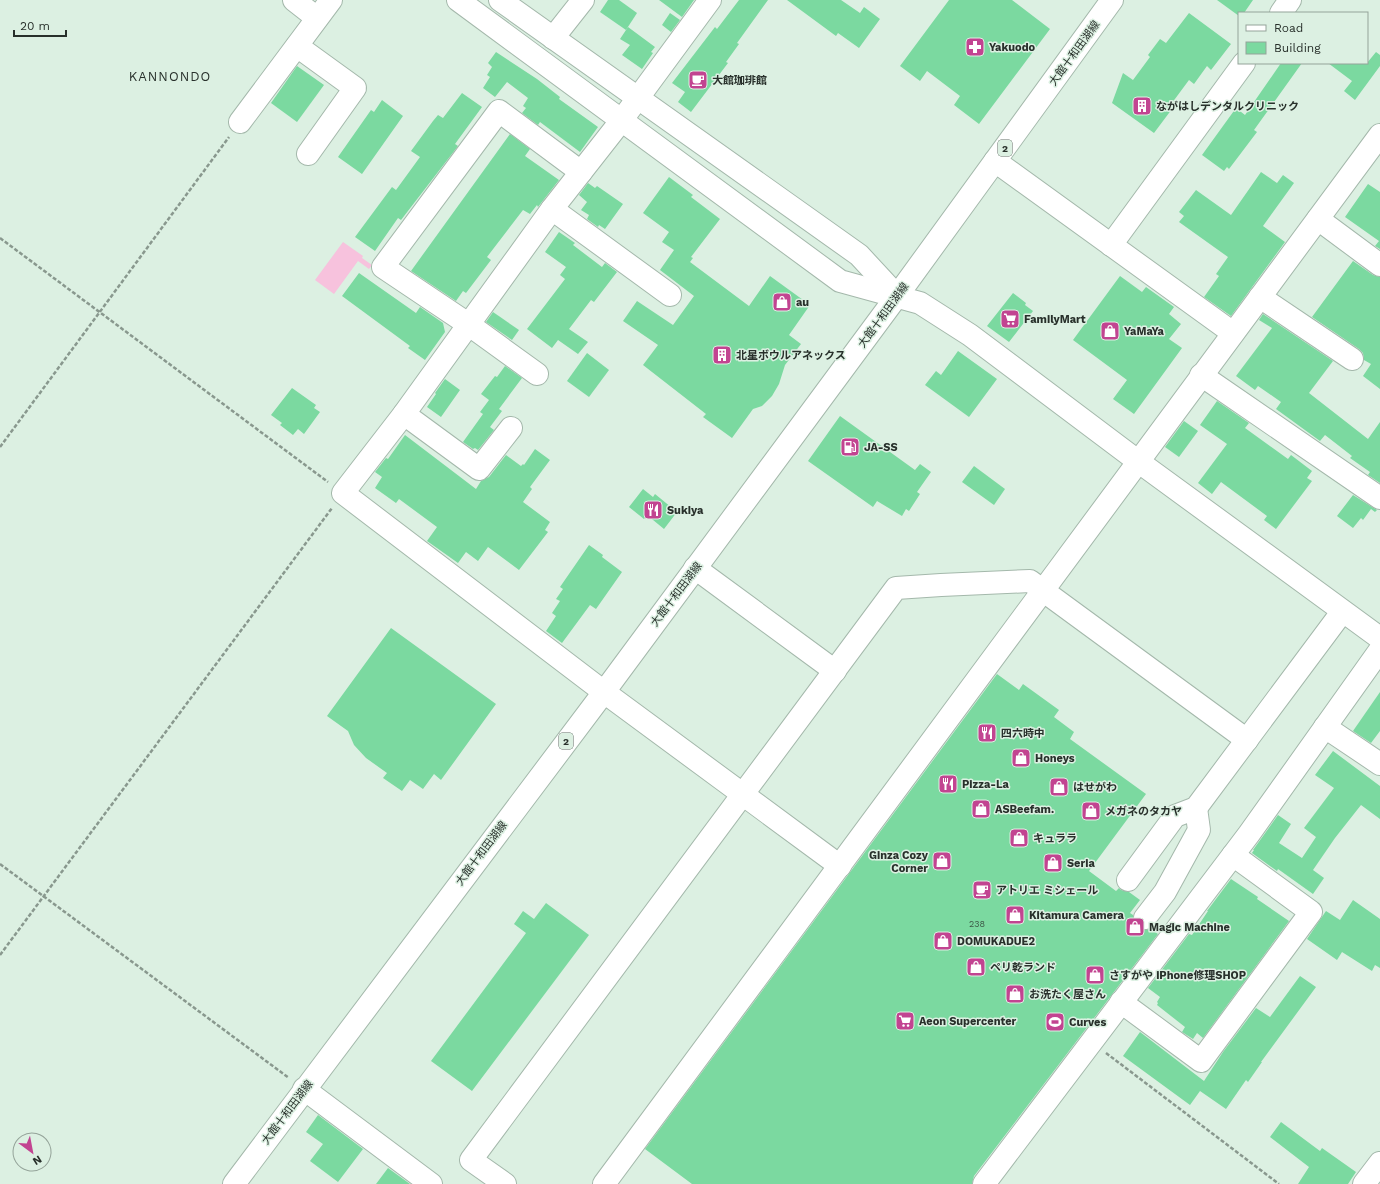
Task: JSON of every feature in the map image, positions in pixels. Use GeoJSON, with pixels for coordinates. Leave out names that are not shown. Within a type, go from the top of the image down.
{"type":"FeatureCollection","features":[{"type":"Feature","properties":{"kind":"street"},"geometry":{"type":"LineString","coordinates":[[294,0],[317,18]]}},
{"type":"Feature","properties":{"kind":"street"},"geometry":{"type":"LineString","coordinates":[[240,122],[331,0]]}},
{"type":"Feature","properties":{"kind":"street"},"geometry":{"type":"LineString","coordinates":[[458,0],[840,281],[920,303],[970,335],[1139,462],[1342,612],[1380,638]]}},
{"type":"Feature","properties":{"kind":"street"},"geometry":{"type":"LineString","coordinates":[[500,0],[859,256],[897,296]]}},
{"type":"Feature","properties":{"kind":"street"},"geometry":{"type":"LineString","coordinates":[[553,38],[583,0]]}},
{"type":"Feature","properties":{"kind":"street"},"geometry":{"type":"LineString","coordinates":[[710,0],[621,121],[552,209],[404,414],[343,493],[604,692],[840,866]]}},
{"type":"Feature","properties":{"kind":"street","name":"大館十和田湖線"},"geometry":{"type":"LineString","coordinates":[[234,1184],[604,692],[897,296],[1112,0]]}},
{"type":"Feature","properties":{"kind":"street"},"geometry":{"type":"LineString","coordinates":[[1282,12],[1290,0]]}},
{"type":"Feature","properties":{"kind":"street"},"geometry":{"type":"LineString","coordinates":[[297,46],[355,88],[308,154]]}},
{"type":"Feature","properties":{"kind":"street"},"geometry":{"type":"LineString","coordinates":[[1111,245],[1243,64]]}},
{"type":"Feature","properties":{"kind":"street"},"geometry":{"type":"LineString","coordinates":[[537,374],[468,324],[383,267],[499,111],[582,172]]}},
{"type":"Feature","properties":{"kind":"street"},"geometry":{"type":"LineString","coordinates":[[604,1184],[1139,462],[1201,375],[1379,139]]}},
{"type":"Feature","properties":{"kind":"street"},"geometry":{"type":"LineString","coordinates":[[995,161],[1233,333]]}},
{"type":"Feature","properties":{"kind":"street"},"geometry":{"type":"LineString","coordinates":[[552,209],[670,296]]}},
{"type":"Feature","properties":{"kind":"street"},"geometry":{"type":"LineString","coordinates":[[1318,219],[1380,265]]}},
{"type":"Feature","properties":{"kind":"street"},"geometry":{"type":"LineString","coordinates":[[1260,297],[1352,358]]}},
{"type":"Feature","properties":{"kind":"street"},"geometry":{"type":"LineString","coordinates":[[1201,375],[1380,498]]}},
{"type":"Feature","properties":{"kind":"street"},"geometry":{"type":"LineString","coordinates":[[404,414],[479,469],[511,428]]}},
{"type":"Feature","properties":{"kind":"street"},"geometry":{"type":"LineString","coordinates":[[695,568],[835,671]]}},
{"type":"Feature","properties":{"kind":"street"},"geometry":{"type":"LineString","coordinates":[[505,1184],[472,1160],[896,588],[1026,580],[1030,581],[1247,740]]}},
{"type":"Feature","properties":{"kind":"street"},"geometry":{"type":"LineString","coordinates":[[1128,880],[1175,816],[1196,808],[1342,612]]}},
{"type":"Feature","properties":{"kind":"street"},"geometry":{"type":"LineString","coordinates":[[984,1184],[1233,855],[1380,650]]}},
{"type":"Feature","properties":{"kind":"street"},"geometry":{"type":"LineString","coordinates":[[1325,727],[1380,764]]}},
{"type":"Feature","properties":{"kind":"street"},"geometry":{"type":"LineString","coordinates":[[1145,918],[1165,892],[1199,830],[1196,808]]}},
{"type":"Feature","properties":{"kind":"street"},"geometry":{"type":"LineString","coordinates":[[1121,1002],[1201,1061],[1311,912],[1233,855]]}},
{"type":"Feature","properties":{"kind":"street"},"geometry":{"type":"LineString","coordinates":[[304,1089],[431,1184]]}},
{"type":"Feature","properties":{"kind":"path"},"geometry":{"type":"LineString","coordinates":[[0,447],[240,122]]}},
{"type":"Feature","properties":{"kind":"path"},"geometry":{"type":"LineString","coordinates":[[0,238],[343,493],[0,955]]}},
{"type":"Feature","properties":{"kind":"path"},"geometry":{"type":"LineString","coordinates":[[0,864],[304,1089]]}},
{"type":"Feature","properties":{"kind":"path"},"geometry":{"type":"LineString","coordinates":[[1092,1042],[1279,1184]]}},
{"type":"Feature","properties":{"kind":"shaded area"},"geometry":{"type":"Polygon","coordinates":[[[343,242],[363,256],[362,258],[372,265],[369,269],[358,261],[334,294],[315,280],[343,242]]]}},
{"type":"Feature","properties":{"kind":"building"},"geometry":{"type":"Polygon","coordinates":[[[608,0],[619,0],[637,13],[626,30],[600,12],[608,0]]]}},
{"type":"Feature","properties":{"kind":"building"},"geometry":{"type":"Polygon","coordinates":[[[659,0],[694,0],[682,17],[659,0]]]}},
{"type":"Feature","properties":{"kind":"building"},"geometry":{"type":"Polygon","coordinates":[[[739,0],[768,0],[737,43],[739,44],[726,62],[728,63],[691,112],[678,102],[685,92],[672,83],[715,27],[717,29],[739,0]]]}},
{"type":"Feature","properties":{"kind":"building"},"geometry":{"type":"Polygon","coordinates":[[[787,0],[841,0],[860,13],[864,7],[880,19],[859,48],[838,33],[836,36],[787,0]]]}},
{"type":"Feature","properties":{"kind":"building","name":"Yakuodo"},"geometry":{"type":"Polygon","coordinates":[[[949,0],[1012,0],[1050,29],[979,124],[954,105],[960,96],[927,71],[920,81],[900,66],[949,0]]]}},
{"type":"Feature","properties":{"kind":"building"},"geometry":{"type":"Polygon","coordinates":[[[1217,0],[1253,0],[1245,12],[1238,12],[1238,15],[1217,0]]]}},
{"type":"Feature","properties":{"kind":"building"},"geometry":{"type":"Polygon","coordinates":[[[670,13],[680,20],[671,32],[662,25],[670,13]]]}},
{"type":"Feature","properties":{"kind":"building"},"geometry":{"type":"Polygon","coordinates":[[[1189,13],[1231,44],[1211,70],[1207,66],[1194,84],[1189,80],[1169,107],[1172,109],[1154,133],[1112,103],[1123,73],[1133,80],[1150,57],[1148,55],[1160,39],[1166,43],[1189,13]]]}},
{"type":"Feature","properties":{"kind":"building"},"geometry":{"type":"Polygon","coordinates":[[[628,27],[655,47],[651,52],[653,53],[642,69],[622,55],[630,45],[620,39],[628,27]]]}},
{"type":"Feature","properties":{"kind":"building"},"geometry":{"type":"Polygon","coordinates":[[[496,52],[537,79],[560,97],[559,99],[598,127],[580,152],[540,122],[538,125],[522,113],[526,108],[523,106],[528,98],[507,82],[495,97],[483,88],[490,77],[487,75],[492,67],[488,63],[496,52]]]}},
{"type":"Feature","properties":{"kind":"building"},"geometry":{"type":"Polygon","coordinates":[[[1376,52],[1380,55],[1380,66],[1355,100],[1344,91],[1352,81],[1329,64],[1368,64],[1368,62],[1376,52]]]}},
{"type":"Feature","properties":{"kind":"building"},"geometry":{"type":"Polygon","coordinates":[[[1280,64],[1301,64],[1254,130],[1257,132],[1229,169],[1227,167],[1224,171],[1202,155],[1236,108],[1245,115],[1280,64]]]}},
{"type":"Feature","properties":{"kind":"building"},"geometry":{"type":"Polygon","coordinates":[[[297,66],[324,85],[297,122],[271,103],[297,66]]]}},
{"type":"Feature","properties":{"kind":"building"},"geometry":{"type":"Polygon","coordinates":[[[462,93],[482,107],[455,144],[458,146],[401,220],[398,218],[375,251],[355,237],[392,187],[396,190],[420,157],[411,151],[433,121],[438,115],[443,118],[462,93]]]}},
{"type":"Feature","properties":{"kind":"building"},"geometry":{"type":"Polygon","coordinates":[[[382,100],[403,116],[362,174],[338,157],[371,110],[374,112],[382,100]]]}},
{"type":"Feature","properties":{"kind":"building"},"geometry":{"type":"Polygon","coordinates":[[[510,134],[530,149],[525,156],[559,180],[538,207],[537,205],[530,214],[523,210],[487,257],[491,260],[466,293],[463,291],[456,301],[411,271],[510,134]]]}},
{"type":"Feature","properties":{"kind":"building"},"geometry":{"type":"Polygon","coordinates":[[[1261,172],[1277,183],[1283,175],[1294,183],[1263,226],[1285,242],[1231,316],[1204,297],[1219,276],[1216,274],[1228,257],[1179,222],[1184,216],[1179,212],[1196,190],[1231,215],[1261,172]]]}},
{"type":"Feature","properties":{"kind":"building","name":"北星ボウルアネックス"},"geometry":{"type":"Polygon","coordinates":[[[669,177],[693,195],[691,197],[720,219],[691,257],[693,258],[690,262],[749,306],[770,276],[810,305],[789,335],[801,344],[785,365],[779,384],[772,396],[762,406],[753,409],[732,438],[703,417],[706,414],[643,365],[658,345],[623,321],[637,301],[673,325],[694,296],[660,270],[674,250],[662,242],[669,232],[643,213],[669,177]]]}},
{"type":"Feature","properties":{"kind":"building"},"geometry":{"type":"Polygon","coordinates":[[[588,183],[595,188],[597,186],[623,204],[605,229],[599,225],[598,227],[587,219],[589,215],[581,210],[587,202],[579,195],[588,183]]]}},
{"type":"Feature","properties":{"kind":"building"},"geometry":{"type":"Polygon","coordinates":[[[1368,184],[1380,192],[1380,249],[1375,246],[1379,241],[1345,217],[1368,184]]]}},
{"type":"Feature","properties":{"kind":"building"},"geometry":{"type":"Polygon","coordinates":[[[559,232],[575,243],[573,245],[602,267],[605,263],[617,272],[594,302],[591,300],[569,329],[588,342],[578,354],[558,340],[552,348],[527,329],[565,279],[560,275],[566,267],[545,252],[559,232]]]}},
{"type":"Feature","properties":{"kind":"building"},"geometry":{"type":"Polygon","coordinates":[[[1353,261],[1373,275],[1380,277],[1380,389],[1363,376],[1371,364],[1364,360],[1363,353],[1312,317],[1353,261]]]}},
{"type":"Feature","properties":{"kind":"building"},"geometry":{"type":"Polygon","coordinates":[[[359,273],[416,313],[420,307],[443,323],[445,332],[425,360],[408,348],[410,346],[342,296],[359,273]]]}},
{"type":"Feature","properties":{"kind":"building"},"geometry":{"type":"Polygon","coordinates":[[[1120,276],[1142,292],[1146,287],[1174,307],[1169,314],[1181,324],[1169,339],[1182,348],[1134,414],[1113,399],[1127,380],[1073,340],[1120,276]]]}},
{"type":"Feature","properties":{"kind":"building","name":"FamilyMart"},"geometry":{"type":"Polygon","coordinates":[[[1013,293],[1026,303],[1025,305],[1033,311],[1009,342],[987,326],[1013,293]]]}},
{"type":"Feature","properties":{"kind":"building"},"geometry":{"type":"Polygon","coordinates":[[[493,312],[519,330],[512,340],[486,322],[493,312]]]}},
{"type":"Feature","properties":{"kind":"building"},"geometry":{"type":"Polygon","coordinates":[[[1263,314],[1333,361],[1309,393],[1368,439],[1380,422],[1380,483],[1368,475],[1370,472],[1350,458],[1352,456],[1325,435],[1320,441],[1276,409],[1281,402],[1258,386],[1255,390],[1236,376],[1272,328],[1259,320],[1263,314]]]}},
{"type":"Feature","properties":{"kind":"building"},"geometry":{"type":"Polygon","coordinates":[[[958,351],[997,379],[969,417],[925,385],[936,371],[941,375],[958,351]]]}},
{"type":"Feature","properties":{"kind":"building"},"geometry":{"type":"Polygon","coordinates":[[[587,353],[609,370],[589,397],[567,381],[587,353]]]}},
{"type":"Feature","properties":{"kind":"building"},"geometry":{"type":"Polygon","coordinates":[[[505,366],[522,378],[499,409],[502,411],[490,427],[494,430],[478,450],[475,448],[473,449],[463,442],[483,414],[480,412],[489,400],[481,394],[505,366]]]}},
{"type":"Feature","properties":{"kind":"building"},"geometry":{"type":"Polygon","coordinates":[[[445,379],[460,390],[441,417],[427,407],[445,379]]]}},
{"type":"Feature","properties":{"kind":"building"},"geometry":{"type":"Polygon","coordinates":[[[292,388],[316,405],[314,408],[320,412],[304,434],[298,429],[293,435],[280,425],[282,423],[271,415],[292,388]]]}},
{"type":"Feature","properties":{"kind":"building"},"geometry":{"type":"Polygon","coordinates":[[[1217,401],[1249,423],[1245,428],[1288,459],[1291,455],[1312,471],[1307,478],[1312,481],[1276,529],[1264,520],[1267,516],[1221,482],[1212,494],[1198,483],[1227,444],[1200,425],[1217,401]]]}},
{"type":"Feature","properties":{"kind":"building"},"geometry":{"type":"Polygon","coordinates":[[[840,416],[915,470],[920,464],[931,472],[917,492],[920,494],[909,511],[906,509],[902,516],[877,501],[873,507],[808,461],[840,416]]]}},
{"type":"Feature","properties":{"kind":"building"},"geometry":{"type":"Polygon","coordinates":[[[1184,421],[1198,431],[1179,457],[1165,447],[1184,421]]]}},
{"type":"Feature","properties":{"kind":"building"},"geometry":{"type":"Polygon","coordinates":[[[405,435],[476,489],[481,481],[489,477],[506,455],[521,466],[523,464],[524,465],[535,449],[550,460],[530,487],[532,489],[523,502],[550,522],[545,530],[548,532],[519,570],[488,547],[478,561],[466,552],[458,563],[427,541],[437,527],[399,499],[396,503],[375,488],[382,477],[375,472],[386,458],[388,459],[405,435]]]}},
{"type":"Feature","properties":{"kind":"building"},"geometry":{"type":"Polygon","coordinates":[[[974,466],[1005,489],[994,505],[962,482],[974,466]]]}},
{"type":"Feature","properties":{"kind":"building","name":"Sukiya"},"geometry":{"type":"Polygon","coordinates":[[[643,489],[653,497],[655,494],[677,512],[664,529],[647,515],[644,519],[629,507],[643,489]]]}},
{"type":"Feature","properties":{"kind":"building"},"geometry":{"type":"Polygon","coordinates":[[[1353,495],[1377,510],[1375,512],[1371,509],[1363,520],[1361,518],[1353,528],[1337,516],[1353,495]]]}},
{"type":"Feature","properties":{"kind":"building"},"geometry":{"type":"Polygon","coordinates":[[[589,545],[622,572],[596,609],[590,605],[562,643],[546,631],[556,616],[552,613],[560,601],[556,599],[563,589],[560,587],[589,545]]]}},
{"type":"Feature","properties":{"kind":"building"},"geometry":{"type":"Polygon","coordinates":[[[391,628],[496,704],[441,780],[434,774],[423,789],[410,780],[402,791],[383,778],[387,773],[366,758],[354,745],[348,731],[327,716],[391,628]]]}},
{"type":"Feature","properties":{"kind":"building"},"geometry":{"type":"Polygon","coordinates":[[[997,674],[1019,690],[1023,684],[1059,710],[1054,717],[1074,732],[1070,739],[1146,794],[1089,871],[1116,891],[1119,888],[1129,892],[1140,900],[1130,913],[1133,915],[1134,923],[1138,928],[1144,930],[1151,929],[1158,934],[974,1176],[972,1184],[692,1184],[645,1149],[997,674]]]}},
{"type":"Feature","properties":{"kind":"building"},"geometry":{"type":"Polygon","coordinates":[[[1380,692],[1380,731],[1371,743],[1353,731],[1380,692]]]}},
{"type":"Feature","properties":{"kind":"building"},"geometry":{"type":"Polygon","coordinates":[[[1333,751],[1380,786],[1380,819],[1361,805],[1335,838],[1313,870],[1324,878],[1313,894],[1278,869],[1277,871],[1252,853],[1278,815],[1291,824],[1279,843],[1302,858],[1316,837],[1304,828],[1334,788],[1315,775],[1333,751]]]}},
{"type":"Feature","properties":{"kind":"building"},"geometry":{"type":"Polygon","coordinates":[[[1231,879],[1258,897],[1257,899],[1289,921],[1203,1038],[1197,1033],[1193,1039],[1182,1032],[1185,1027],[1157,1005],[1160,997],[1148,988],[1189,934],[1192,935],[1207,911],[1231,879]]]}},
{"type":"Feature","properties":{"kind":"building"},"geometry":{"type":"Polygon","coordinates":[[[1353,900],[1380,919],[1380,968],[1375,965],[1372,971],[1342,952],[1337,960],[1307,939],[1326,911],[1340,920],[1353,900]]]}},
{"type":"Feature","properties":{"kind":"building"},"geometry":{"type":"Polygon","coordinates":[[[546,903],[589,935],[472,1091],[431,1061],[526,933],[514,924],[523,911],[534,919],[546,903]]]}},
{"type":"Feature","properties":{"kind":"building"},"geometry":{"type":"Polygon","coordinates":[[[1300,976],[1316,987],[1248,1082],[1246,1080],[1226,1109],[1200,1091],[1190,1105],[1123,1056],[1140,1032],[1204,1081],[1223,1052],[1256,1008],[1270,1017],[1300,976]]]}},
{"type":"Feature","properties":{"kind":"building"},"geometry":{"type":"Polygon","coordinates":[[[318,1115],[363,1149],[338,1182],[310,1161],[323,1144],[306,1132],[318,1115]]]}},
{"type":"Feature","properties":{"kind":"building"},"geometry":{"type":"Polygon","coordinates":[[[1281,1122],[1320,1151],[1322,1148],[1356,1172],[1348,1184],[1298,1184],[1309,1167],[1270,1137],[1281,1122]]]}},
{"type":"Feature","properties":{"kind":"building"},"geometry":{"type":"Polygon","coordinates":[[[388,1168],[410,1184],[376,1184],[388,1168]]]}},
{"type":"Feature","properties":{"kind":"place","name":"Yakuodo"},"geometry":{"type":"Point","coordinates":[975,47]}},
{"type":"Feature","properties":{"kind":"place","name":"大館珈琲館"},"geometry":{"type":"Point","coordinates":[698,80]}},
{"type":"Feature","properties":{"kind":"place","name":"ながはしデンタルクリニック"},"geometry":{"type":"Point","coordinates":[1142,106]}},
{"type":"Feature","properties":{"kind":"place","name":"au"},"geometry":{"type":"Point","coordinates":[782,302]}},
{"type":"Feature","properties":{"kind":"place","name":"FamilyMart"},"geometry":{"type":"Point","coordinates":[1010,319]}},
{"type":"Feature","properties":{"kind":"place","name":"YaMaYa"},"geometry":{"type":"Point","coordinates":[1110,331]}},
{"type":"Feature","properties":{"kind":"place","name":"北星ボウルアネックス"},"geometry":{"type":"Point","coordinates":[722,355]}},
{"type":"Feature","properties":{"kind":"place","name":"JA-SS"},"geometry":{"type":"Point","coordinates":[850,447]}},
{"type":"Feature","properties":{"kind":"place","name":"Sukiya"},"geometry":{"type":"Point","coordinates":[653,510]}},
{"type":"Feature","properties":{"kind":"place","name":"四六時中"},"geometry":{"type":"Point","coordinates":[987,733]}},
{"type":"Feature","properties":{"kind":"place","name":"Honeys"},"geometry":{"type":"Point","coordinates":[1021,758]}},
{"type":"Feature","properties":{"kind":"place","name":"Pizza-La"},"geometry":{"type":"Point","coordinates":[948,784]}},
{"type":"Feature","properties":{"kind":"place","name":"はせがわ"},"geometry":{"type":"Point","coordinates":[1059,787]}},
{"type":"Feature","properties":{"kind":"place","name":"ASBeefam."},"geometry":{"type":"Point","coordinates":[981,809]}},
{"type":"Feature","properties":{"kind":"place","name":"メガネのタカヤ"},"geometry":{"type":"Point","coordinates":[1091,811]}},
{"type":"Feature","properties":{"kind":"place","name":"キュララ"},"geometry":{"type":"Point","coordinates":[1019,838]}},
{"type":"Feature","properties":{"kind":"place","name":"Ginza Cozy Corner"},"geometry":{"type":"Point","coordinates":[942,861]}},
{"type":"Feature","properties":{"kind":"place","name":"Seria"},"geometry":{"type":"Point","coordinates":[1053,863]}},
{"type":"Feature","properties":{"kind":"place","name":"アトリエ ミシェール"},"geometry":{"type":"Point","coordinates":[982,890]}},
{"type":"Feature","properties":{"kind":"place","name":"Kitamura Camera"},"geometry":{"type":"Point","coordinates":[1015,915]}},
{"type":"Feature","properties":{"kind":"place","name":"Magic Machine"},"geometry":{"type":"Point","coordinates":[1135,927]}},
{"type":"Feature","properties":{"kind":"place","name":"DOMUKADUE2"},"geometry":{"type":"Point","coordinates":[943,941]}},
{"type":"Feature","properties":{"kind":"place","name":"ペリ乾ランド"},"geometry":{"type":"Point","coordinates":[976,967]}},
{"type":"Feature","properties":{"kind":"place","name":"さすがや iPhone修理SHOP"},"geometry":{"type":"Point","coordinates":[1095,975]}},
{"type":"Feature","properties":{"kind":"place","name":"お洗たく屋さん"},"geometry":{"type":"Point","coordinates":[1015,994]}},
{"type":"Feature","properties":{"kind":"place","name":"Aeon Supercenter"},"geometry":{"type":"Point","coordinates":[905,1021]}},
{"type":"Feature","properties":{"kind":"place","name":"Curves"},"geometry":{"type":"Point","coordinates":[1055,1022]}},
{"type":"Feature","properties":{"kind":"district","name":"KANNONDO"},"geometry":{"type":"Point","coordinates":[170,76]}}]}
